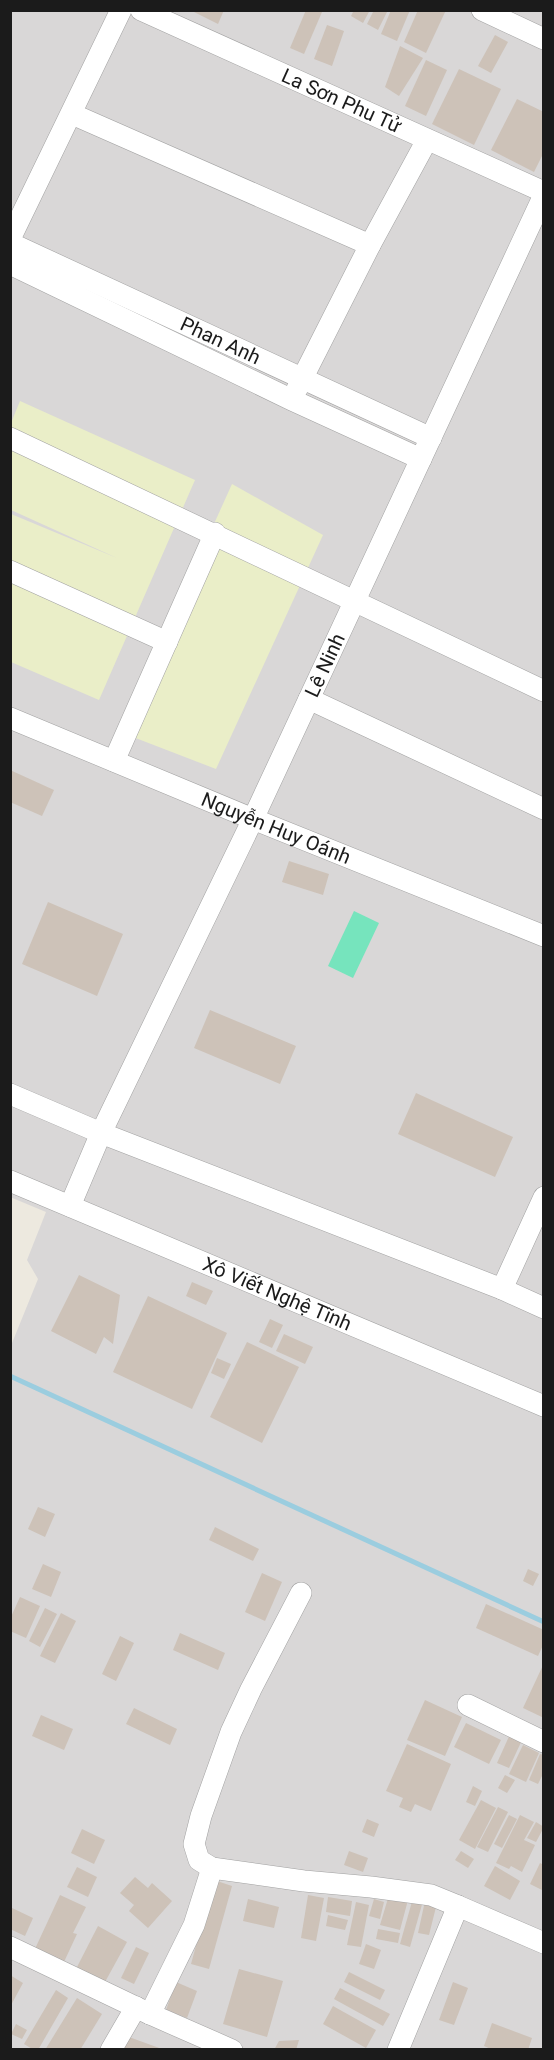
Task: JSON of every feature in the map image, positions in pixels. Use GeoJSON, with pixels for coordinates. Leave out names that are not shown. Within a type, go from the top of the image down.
{"type":"FeatureCollection","features":[{"type":"Feature","properties":{"kind":"street"},"geometry":{"type":"LineString","coordinates":[[10,241],[121,10]]}},
{"type":"Feature","properties":{"kind":"street"},"geometry":{"type":"LineString","coordinates":[[482,10],[543,39]]}},
{"type":"Feature","properties":{"kind":"street","name":"La Sơn Phu Tử"},"geometry":{"type":"LineString","coordinates":[[149,12],[543,194]]}},
{"type":"Feature","properties":{"kind":"street"},"geometry":{"type":"LineString","coordinates":[[72,114],[370,245]]}},
{"type":"Feature","properties":{"kind":"street"},"geometry":{"type":"LineString","coordinates":[[292,400],[370,245],[427,140]]}},
{"type":"Feature","properties":{"kind":"street","name":"Lê Ninh"},"geometry":{"type":"LineString","coordinates":[[70,1206],[101,1133],[253,819],[543,194]]}},
{"type":"Feature","properties":{"kind":"street","name":"Phan Anh"},"geometry":{"type":"LineString","coordinates":[[10,241],[431,438]]}},
{"type":"Feature","properties":{"kind":"street","name":"Phan Anh"},"geometry":{"type":"LineString","coordinates":[[10,264],[292,400],[421,459]]}},
{"type":"Feature","properties":{"kind":"street"},"geometry":{"type":"LineString","coordinates":[[10,438],[215,533],[354,602],[543,691]]}},
{"type":"Feature","properties":{"kind":"street"},"geometry":{"type":"LineString","coordinates":[[114,761],[215,533]]}},
{"type":"Feature","properties":{"kind":"street"},"geometry":{"type":"LineString","coordinates":[[10,571],[167,642]]}},
{"type":"Feature","properties":{"kind":"street"},"geometry":{"type":"LineString","coordinates":[[309,699],[543,809]]}},
{"type":"Feature","properties":{"kind":"street","name":"Nguyễn Huy Oánh"},"geometry":{"type":"LineString","coordinates":[[10,718],[543,936]]}},
{"type":"Feature","properties":{"kind":"street"},"geometry":{"type":"LineString","coordinates":[[10,1094],[101,1133],[502,1289],[543,1308]]}},
{"type":"Feature","properties":{"kind":"street","name":"Xô Viết Nghệ Tĩnh"},"geometry":{"type":"LineString","coordinates":[[10,1181],[543,1406]]}},
{"type":"Feature","properties":{"kind":"street"},"geometry":{"type":"LineString","coordinates":[[502,1289],[543,1197]]}},
{"type":"Feature","properties":{"kind":"street"},"geometry":{"type":"LineString","coordinates":[[301,1593],[236,1721],[201,1816],[194,1844],[199,1860],[212,1868],[431,1895],[543,1943]]}},
{"type":"Feature","properties":{"kind":"street"},"geometry":{"type":"LineString","coordinates":[[468,1705],[543,1742]]}},
{"type":"Feature","properties":{"kind":"street"},"geometry":{"type":"LineString","coordinates":[[111,2049],[143,2011],[194,1925],[212,1868]]}},
{"type":"Feature","properties":{"kind":"street"},"geometry":{"type":"LineString","coordinates":[[398,2049],[458,1906]]}},
{"type":"Feature","properties":{"kind":"street"},"geometry":{"type":"LineString","coordinates":[[10,1947],[143,2011],[232,2049]]}},
{"type":"Feature","properties":{"kind":"shaded area"},"geometry":{"type":"Polygon","coordinates":[[[11,11],[543,11],[543,2049],[11,2049],[10,1348],[38,1279],[27,1260],[46,1212],[10,1197],[11,11]]]}},
{"type":"Feature","properties":{"kind":"green space"},"geometry":{"type":"Polygon","coordinates":[[[20,401],[195,480],[99,700],[11,662],[11,514],[117,558],[11,510],[11,423],[20,401]]]}},
{"type":"Feature","properties":{"kind":"green space"},"geometry":{"type":"Polygon","coordinates":[[[232,484],[323,535],[216,769],[120,732],[232,484]]]}},
{"type":"Feature","properties":{"kind":"green space"},"geometry":{"type":"Polygon","coordinates":[[[354,911],[379,923],[353,978],[328,966],[354,911]]]}},
{"type":"Feature","properties":{"kind":"building"},"geometry":{"type":"Polygon","coordinates":[[[195,10],[224,10],[218,24],[194,12],[195,10]]]}},
{"type":"Feature","properties":{"kind":"building"},"geometry":{"type":"Polygon","coordinates":[[[306,10],[322,12],[304,54],[290,48],[306,10]]]}},
{"type":"Feature","properties":{"kind":"building"},"geometry":{"type":"Polygon","coordinates":[[[354,10],[370,10],[363,23],[351,16],[354,10]]]}},
{"type":"Feature","properties":{"kind":"building"},"geometry":{"type":"Polygon","coordinates":[[[374,10],[388,10],[378,30],[367,24],[374,10]]]}},
{"type":"Feature","properties":{"kind":"building"},"geometry":{"type":"Polygon","coordinates":[[[391,10],[410,10],[397,41],[381,34],[391,10]]]}},
{"type":"Feature","properties":{"kind":"building"},"geometry":{"type":"Polygon","coordinates":[[[418,10],[446,10],[426,53],[404,42],[418,10]]]}},
{"type":"Feature","properties":{"kind":"building"},"geometry":{"type":"Polygon","coordinates":[[[327,25],[344,31],[332,66],[314,59],[327,25]]]}},
{"type":"Feature","properties":{"kind":"building"},"geometry":{"type":"Polygon","coordinates":[[[495,35],[508,42],[491,73],[478,66],[495,35]]]}},
{"type":"Feature","properties":{"kind":"building"},"geometry":{"type":"Polygon","coordinates":[[[400,46],[423,58],[399,96],[385,87],[400,46]]]}},
{"type":"Feature","properties":{"kind":"building"},"geometry":{"type":"Polygon","coordinates":[[[426,60],[447,70],[426,116],[405,106],[426,60]]]}},
{"type":"Feature","properties":{"kind":"building"},"geometry":{"type":"Polygon","coordinates":[[[459,69],[501,89],[474,145],[432,124],[459,69]]]}},
{"type":"Feature","properties":{"kind":"building"},"geometry":{"type":"Polygon","coordinates":[[[517,99],[544,112],[544,152],[534,172],[491,150],[517,99]]]}},
{"type":"Feature","properties":{"kind":"building"},"geometry":{"type":"Polygon","coordinates":[[[10,770],[54,790],[42,816],[10,802],[10,770]]]}},
{"type":"Feature","properties":{"kind":"building"},"geometry":{"type":"Polygon","coordinates":[[[289,861],[329,874],[323,895],[282,882],[289,861]]]}},
{"type":"Feature","properties":{"kind":"building"},"geometry":{"type":"Polygon","coordinates":[[[48,902],[123,934],[97,996],[22,964],[48,902]]]}},
{"type":"Feature","properties":{"kind":"building"},"geometry":{"type":"Polygon","coordinates":[[[210,1010],[296,1046],[280,1084],[194,1048],[210,1010]]]}},
{"type":"Feature","properties":{"kind":"building"},"geometry":{"type":"Polygon","coordinates":[[[416,1093],[513,1137],[495,1177],[398,1134],[416,1093]]]}},
{"type":"Feature","properties":{"kind":"building"},"geometry":{"type":"Polygon","coordinates":[[[79,1275],[120,1295],[113,1344],[104,1337],[96,1354],[51,1331],[79,1275]]]}},
{"type":"Feature","properties":{"kind":"building"},"geometry":{"type":"Polygon","coordinates":[[[192,1282],[213,1291],[206,1305],[186,1296],[192,1282]]]}},
{"type":"Feature","properties":{"kind":"building"},"geometry":{"type":"Polygon","coordinates":[[[148,1296],[227,1333],[192,1409],[113,1372],[148,1296]]]}},
{"type":"Feature","properties":{"kind":"building"},"geometry":{"type":"Polygon","coordinates":[[[270,1319],[283,1325],[272,1348],[259,1342],[270,1319]]]}},
{"type":"Feature","properties":{"kind":"building"},"geometry":{"type":"Polygon","coordinates":[[[284,1334],[313,1347],[305,1364],[276,1351],[284,1334]]]}},
{"type":"Feature","properties":{"kind":"building"},"geometry":{"type":"Polygon","coordinates":[[[247,1342],[299,1367],[262,1443],[210,1417],[247,1342]]]}},
{"type":"Feature","properties":{"kind":"building"},"geometry":{"type":"Polygon","coordinates":[[[217,1358],[231,1364],[224,1379],[211,1373],[217,1358]]]}},
{"type":"Feature","properties":{"kind":"building"},"geometry":{"type":"Polygon","coordinates":[[[38,1507],[55,1514],[45,1537],[28,1529],[38,1507]]]}},
{"type":"Feature","properties":{"kind":"building"},"geometry":{"type":"Polygon","coordinates":[[[215,1527],[259,1549],[253,1561],[209,1540],[215,1527]]]}},
{"type":"Feature","properties":{"kind":"building"},"geometry":{"type":"Polygon","coordinates":[[[43,1564],[61,1572],[51,1597],[32,1589],[43,1564]]]}},
{"type":"Feature","properties":{"kind":"building"},"geometry":{"type":"Polygon","coordinates":[[[528,1569],[539,1574],[533,1586],[523,1581],[528,1569]]]}},
{"type":"Feature","properties":{"kind":"building"},"geometry":{"type":"Polygon","coordinates":[[[262,1573],[282,1582],[265,1621],[245,1612],[262,1573]]]}},
{"type":"Feature","properties":{"kind":"building"},"geometry":{"type":"Polygon","coordinates":[[[20,1597],[40,1606],[26,1638],[10,1631],[10,1619],[20,1597]]]}},
{"type":"Feature","properties":{"kind":"building"},"geometry":{"type":"Polygon","coordinates":[[[486,1604],[544,1630],[544,1643],[538,1656],[476,1628],[486,1604]]]}},
{"type":"Feature","properties":{"kind":"building"},"geometry":{"type":"Polygon","coordinates":[[[45,1608],[57,1614],[40,1647],[29,1641],[45,1608]]]}},
{"type":"Feature","properties":{"kind":"building"},"geometry":{"type":"Polygon","coordinates":[[[61,1613],[76,1621],[55,1663],[40,1656],[61,1613]]]}},
{"type":"Feature","properties":{"kind":"building"},"geometry":{"type":"Polygon","coordinates":[[[180,1633],[225,1653],[218,1670],[173,1650],[180,1633]]]}},
{"type":"Feature","properties":{"kind":"building"},"geometry":{"type":"Polygon","coordinates":[[[120,1636],[134,1643],[116,1681],[102,1674],[120,1636]]]}},
{"type":"Feature","properties":{"kind":"building"},"geometry":{"type":"Polygon","coordinates":[[[544,1663],[544,1718],[523,1708],[544,1663]]]}},
{"type":"Feature","properties":{"kind":"building"},"geometry":{"type":"Polygon","coordinates":[[[425,1700],[462,1717],[445,1756],[407,1740],[425,1700]]]}},
{"type":"Feature","properties":{"kind":"building"},"geometry":{"type":"Polygon","coordinates":[[[134,1708],[177,1729],[170,1745],[126,1724],[134,1708]]]}},
{"type":"Feature","properties":{"kind":"building"},"geometry":{"type":"Polygon","coordinates":[[[41,1715],[73,1729],[64,1750],[32,1736],[41,1715]]]}},
{"type":"Feature","properties":{"kind":"building"},"geometry":{"type":"Polygon","coordinates":[[[466,1723],[501,1740],[489,1764],[454,1747],[466,1723]]]}},
{"type":"Feature","properties":{"kind":"building"},"geometry":{"type":"Polygon","coordinates":[[[511,1732],[523,1738],[509,1768],[497,1763],[511,1732]]]}},
{"type":"Feature","properties":{"kind":"building"},"geometry":{"type":"Polygon","coordinates":[[[407,1744],[451,1764],[431,1811],[415,1804],[411,1812],[399,1807],[403,1798],[386,1791],[407,1744]]]}},
{"type":"Feature","properties":{"kind":"building"},"geometry":{"type":"Polygon","coordinates":[[[523,1745],[539,1753],[526,1782],[509,1774],[523,1745]]]}},
{"type":"Feature","properties":{"kind":"building"},"geometry":{"type":"Polygon","coordinates":[[[540,1754],[544,1755],[544,1772],[538,1784],[529,1780],[540,1754]]]}},
{"type":"Feature","properties":{"kind":"building"},"geometry":{"type":"Polygon","coordinates":[[[505,1775],[515,1780],[507,1793],[498,1788],[505,1775]]]}},
{"type":"Feature","properties":{"kind":"building"},"geometry":{"type":"Polygon","coordinates":[[[473,1786],[482,1791],[475,1806],[466,1802],[473,1786]]]}},
{"type":"Feature","properties":{"kind":"building"},"geometry":{"type":"Polygon","coordinates":[[[481,1800],[496,1808],[475,1849],[459,1840],[481,1800]]]}},
{"type":"Feature","properties":{"kind":"building"},"geometry":{"type":"Polygon","coordinates":[[[498,1807],[508,1812],[488,1852],[477,1847],[498,1807]]]}},
{"type":"Feature","properties":{"kind":"building"},"geometry":{"type":"Polygon","coordinates":[[[509,1815],[517,1819],[502,1848],[494,1844],[509,1815]]]}},
{"type":"Feature","properties":{"kind":"building"},"geometry":{"type":"Polygon","coordinates":[[[520,1815],[534,1822],[524,1840],[535,1845],[522,1872],[511,1866],[509,1869],[496,1863],[520,1815]]]}},
{"type":"Feature","properties":{"kind":"building"},"geometry":{"type":"Polygon","coordinates":[[[367,1819],[379,1824],[374,1837],[362,1832],[367,1819]]]}},
{"type":"Feature","properties":{"kind":"building"},"geometry":{"type":"Polygon","coordinates":[[[536,1822],[544,1827],[536,1842],[527,1838],[536,1822]]]}},
{"type":"Feature","properties":{"kind":"building"},"geometry":{"type":"Polygon","coordinates":[[[82,1829],[105,1840],[94,1864],[71,1853],[82,1829]]]}},
{"type":"Feature","properties":{"kind":"building"},"geometry":{"type":"Polygon","coordinates":[[[349,1851],[368,1858],[363,1872],[344,1865],[349,1851]]]}},
{"type":"Feature","properties":{"kind":"building"},"geometry":{"type":"Polygon","coordinates":[[[461,1851],[474,1859],[468,1868],[455,1860],[461,1851]]]}},
{"type":"Feature","properties":{"kind":"building"},"geometry":{"type":"Polygon","coordinates":[[[540,1863],[544,1865],[544,1891],[530,1884],[540,1863]]]}},
{"type":"Feature","properties":{"kind":"building"},"geometry":{"type":"Polygon","coordinates":[[[495,1866],[520,1881],[510,1900],[484,1886],[495,1866]]]}},
{"type":"Feature","properties":{"kind":"building"},"geometry":{"type":"Polygon","coordinates":[[[77,1867],[97,1877],[88,1897],[67,1887],[77,1867]]]}},
{"type":"Feature","properties":{"kind":"building"},"geometry":{"type":"Polygon","coordinates":[[[135,1877],[148,1888],[152,1883],[172,1901],[148,1928],[129,1911],[134,1905],[120,1893],[135,1877]]]}},
{"type":"Feature","properties":{"kind":"building"},"geometry":{"type":"Polygon","coordinates":[[[214,1880],[232,1886],[209,1969],[191,1964],[214,1880]]]}},
{"type":"Feature","properties":{"kind":"building"},"geometry":{"type":"Polygon","coordinates":[[[60,1895],[86,1907],[73,1933],[77,1934],[63,1964],[34,1951],[60,1895]]]}},
{"type":"Feature","properties":{"kind":"building"},"geometry":{"type":"Polygon","coordinates":[[[308,1895],[324,1898],[316,1941],[301,1938],[308,1895]]]}},
{"type":"Feature","properties":{"kind":"building"},"geometry":{"type":"Polygon","coordinates":[[[389,1895],[408,1900],[400,1930],[380,1925],[389,1895]]]}},
{"type":"Feature","properties":{"kind":"building"},"geometry":{"type":"Polygon","coordinates":[[[328,1897],[352,1901],[350,1916],[326,1912],[328,1897]]]}},
{"type":"Feature","properties":{"kind":"building"},"geometry":{"type":"Polygon","coordinates":[[[413,1898],[423,1901],[410,1947],[400,1944],[413,1898]]]}},
{"type":"Feature","properties":{"kind":"building"},"geometry":{"type":"Polygon","coordinates":[[[248,1899],[279,1907],[274,1928],[243,1921],[248,1899]]]}},
{"type":"Feature","properties":{"kind":"building"},"geometry":{"type":"Polygon","coordinates":[[[374,1899],[384,1902],[380,1919],[369,1916],[374,1899]]]}},
{"type":"Feature","properties":{"kind":"building"},"geometry":{"type":"Polygon","coordinates":[[[425,1901],[437,1903],[429,1935],[418,1933],[425,1901]]]}},
{"type":"Feature","properties":{"kind":"building"},"geometry":{"type":"Polygon","coordinates":[[[356,1902],[369,1905],[361,1947],[347,1945],[356,1902]]]}},
{"type":"Feature","properties":{"kind":"building"},"geometry":{"type":"Polygon","coordinates":[[[10,1907],[33,1918],[25,1936],[10,1929],[10,1907]]]}},
{"type":"Feature","properties":{"kind":"building"},"geometry":{"type":"Polygon","coordinates":[[[328,1915],[348,1920],[345,1930],[326,1926],[328,1915]]]}},
{"type":"Feature","properties":{"kind":"building"},"geometry":{"type":"Polygon","coordinates":[[[98,1926],[127,1942],[105,1982],[77,1967],[98,1926]]]}},
{"type":"Feature","properties":{"kind":"building"},"geometry":{"type":"Polygon","coordinates":[[[378,1929],[400,1933],[398,1943],[376,1939],[378,1929]]]}},
{"type":"Feature","properties":{"kind":"building"},"geometry":{"type":"Polygon","coordinates":[[[366,1944],[381,1950],[374,1969],[359,1964],[366,1944]]]}},
{"type":"Feature","properties":{"kind":"building"},"geometry":{"type":"Polygon","coordinates":[[[136,1947],[149,1953],[134,1984],[121,1978],[136,1947]]]}},
{"type":"Feature","properties":{"kind":"building"},"geometry":{"type":"Polygon","coordinates":[[[239,1969],[283,1981],[267,2037],[223,2024],[239,1969]]]}},
{"type":"Feature","properties":{"kind":"building"},"geometry":{"type":"Polygon","coordinates":[[[349,1972],[385,1990],[380,2000],[344,1982],[349,1972]]]}},
{"type":"Feature","properties":{"kind":"building"},"geometry":{"type":"Polygon","coordinates":[[[10,1975],[23,1983],[10,2007],[10,1975]]]}},
{"type":"Feature","properties":{"kind":"building"},"geometry":{"type":"Polygon","coordinates":[[[176,1982],[197,1991],[187,2018],[166,2010],[176,1982]]]}},
{"type":"Feature","properties":{"kind":"building"},"geometry":{"type":"Polygon","coordinates":[[[453,1982],[468,1988],[454,2025],[439,2020],[453,1982]]]}},
{"type":"Feature","properties":{"kind":"building"},"geometry":{"type":"Polygon","coordinates":[[[340,1988],[390,2014],[383,2026],[334,1999],[340,1988]]]}},
{"type":"Feature","properties":{"kind":"building"},"geometry":{"type":"Polygon","coordinates":[[[56,1990],[68,1998],[38,2050],[34,2050],[24,2044],[56,1990]]]}},
{"type":"Feature","properties":{"kind":"building"},"geometry":{"type":"Polygon","coordinates":[[[77,1998],[102,2014],[80,2050],[45,2050],[77,1998]]]}},
{"type":"Feature","properties":{"kind":"building"},"geometry":{"type":"Polygon","coordinates":[[[333,2006],[376,2030],[366,2048],[323,2024],[333,2006]]]}},
{"type":"Feature","properties":{"kind":"building"},"geometry":{"type":"Polygon","coordinates":[[[492,2023],[532,2038],[528,2050],[493,2050],[484,2046],[492,2023]]]}},
{"type":"Feature","properties":{"kind":"building"},"geometry":{"type":"Polygon","coordinates":[[[16,2024],[27,2030],[22,2039],[11,2034],[16,2024]]]}},
{"type":"Feature","properties":{"kind":"building"},"geometry":{"type":"Polygon","coordinates":[[[129,2037],[162,2049],[162,2050],[124,2050],[129,2037]]]}},
{"type":"Feature","properties":{"kind":"building"},"geometry":{"type":"Polygon","coordinates":[[[299,2040],[296,2050],[274,2050],[279,2041],[299,2040]]]}},
{"type":"Feature","properties":{"kind":"waterway"},"geometry":{"type":"LineString","coordinates":[[10,1376],[544,1622]]}}]}
